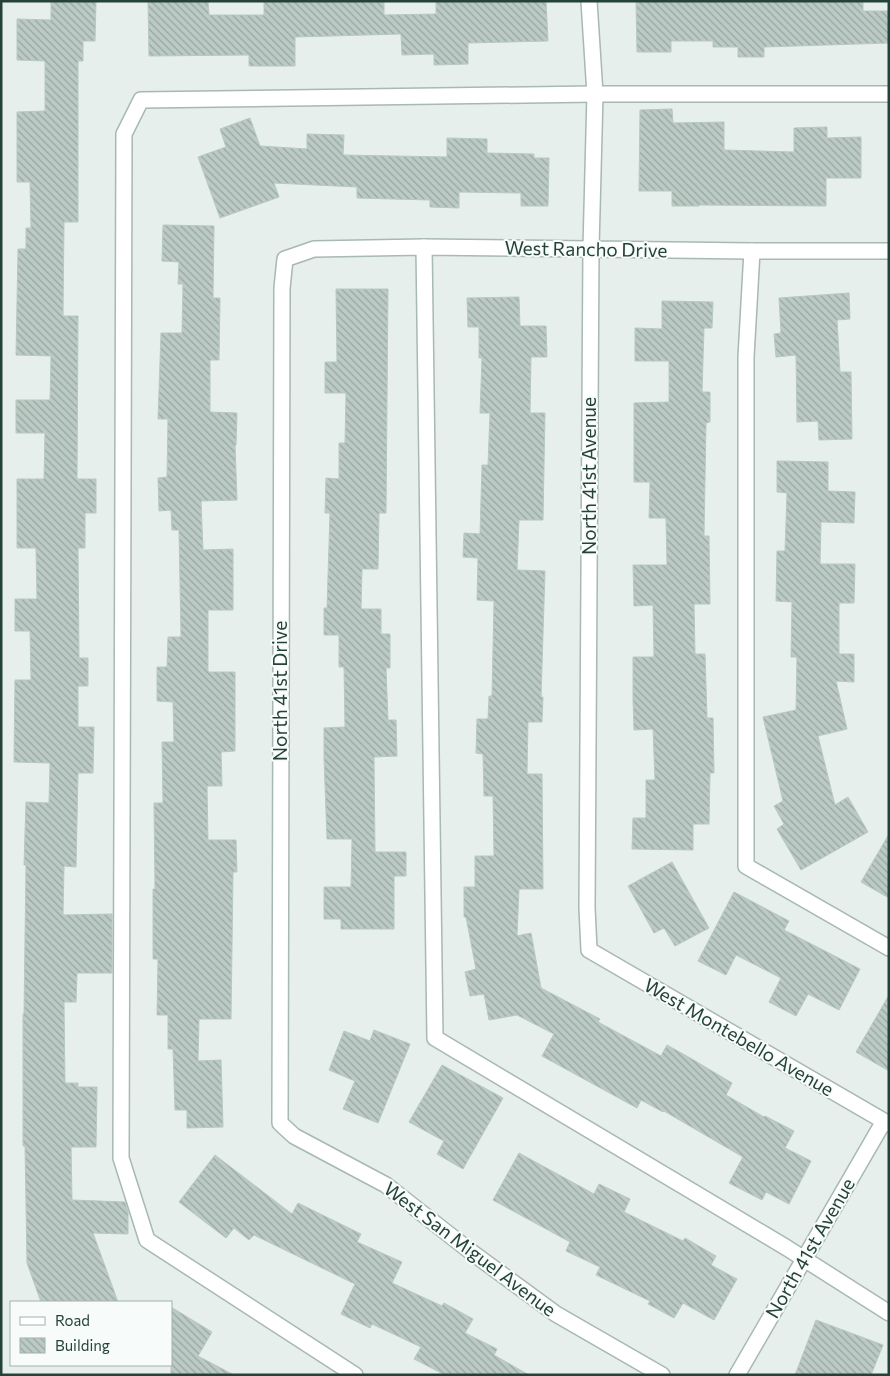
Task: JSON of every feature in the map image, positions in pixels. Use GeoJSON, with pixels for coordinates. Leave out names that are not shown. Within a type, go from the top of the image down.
{"type":"FeatureCollection","features":[{"type":"Feature","properties":{"kind":"street","name":"North 41st Avenue"},"geometry":{"type":"LineString","coordinates":[[589,1],[595,94],[591,248],[586,908],[589,950]]}},
{"type":"Feature","properties":{"kind":"street"},"geometry":{"type":"LineString","coordinates":[[355,1375],[147,1240],[121,1158],[124,134],[141,100],[595,94],[889,94]]}},
{"type":"Feature","properties":{"kind":"street"},"geometry":{"type":"LineString","coordinates":[[424,247],[435,1038],[804,1258],[889,1313]]}},
{"type":"Feature","properties":{"kind":"street","name":"West Rancho Drive"},"geometry":{"type":"LineString","coordinates":[[285,259],[314,249],[424,247],[889,251]]}},
{"type":"Feature","properties":{"kind":"street"},"geometry":{"type":"LineString","coordinates":[[752,251],[746,357],[746,866],[889,948]]}},
{"type":"Feature","properties":{"kind":"street","name":"North 41st Drive"},"geometry":{"type":"LineString","coordinates":[[280,1123],[282,288],[285,259]]}},
{"type":"Feature","properties":{"kind":"street","name":"West Montebello Avenue"},"geometry":{"type":"LineString","coordinates":[[589,950],[886,1123]]}},
{"type":"Feature","properties":{"kind":"street","name":"West San Miguel Avenue"},"geometry":{"type":"LineString","coordinates":[[280,1123],[294,1136],[386,1185],[470,1251],[556,1314],[662,1375]]}},
{"type":"Feature","properties":{"kind":"street","name":"North 41st Avenue"},"geometry":{"type":"LineString","coordinates":[[737,1375],[804,1258],[886,1123]]}},
{"type":"Feature","properties":{"kind":"building"},"geometry":{"type":"Polygon","coordinates":[[[51,1],[96,1],[95,41],[83,41],[83,61],[78,61],[78,222],[64,222],[63,316],[78,316],[77,479],[96,479],[96,513],[85,513],[85,548],[78,548],[79,658],[88,658],[88,686],[78,686],[78,727],[94,727],[93,773],[78,773],[76,867],[64,866],[63,915],[112,914],[112,973],[77,973],[76,1002],[64,1002],[65,1083],[78,1083],[78,1087],[97,1087],[96,1147],[71,1147],[72,1200],[125,1202],[128,1212],[128,1234],[93,1233],[118,1301],[41,1301],[27,1263],[25,1146],[23,1146],[26,802],[49,803],[50,763],[14,762],[15,680],[31,680],[30,631],[15,631],[15,599],[37,599],[36,548],[17,548],[17,479],[44,479],[45,433],[16,433],[16,400],[50,400],[51,356],[16,355],[18,249],[26,249],[26,228],[31,228],[30,182],[17,182],[17,112],[45,111],[45,61],[17,60],[17,19],[51,20],[51,1]]]}},
{"type":"Feature","properties":{"kind":"building"},"geometry":{"type":"Polygon","coordinates":[[[148,1],[208,1],[209,15],[264,15],[264,1],[384,1],[384,15],[436,14],[436,1],[546,1],[548,41],[468,43],[468,64],[434,65],[434,54],[402,55],[401,34],[295,37],[295,66],[249,66],[249,55],[149,56],[148,1]]]}},
{"type":"Feature","properties":{"kind":"building"},"geometry":{"type":"Polygon","coordinates":[[[636,1],[863,1],[863,11],[889,11],[889,43],[764,47],[764,57],[738,57],[738,47],[713,47],[713,41],[671,41],[671,52],[637,52],[636,1]]]}},
{"type":"Feature","properties":{"kind":"building"},"geometry":{"type":"Polygon","coordinates":[[[672,109],[673,123],[724,122],[724,150],[794,152],[794,128],[827,127],[827,138],[861,137],[861,178],[826,178],[826,206],[672,206],[672,191],[639,191],[640,110],[672,109]]]}},
{"type":"Feature","properties":{"kind":"building"},"geometry":{"type":"Polygon","coordinates":[[[250,118],[260,146],[307,149],[307,134],[344,135],[343,155],[447,157],[447,138],[487,139],[487,153],[534,154],[534,158],[549,158],[548,206],[521,206],[521,193],[459,192],[459,208],[430,207],[430,200],[357,198],[357,187],[274,183],[279,197],[220,218],[198,157],[226,147],[220,129],[250,118]]]}},
{"type":"Feature","properties":{"kind":"building"},"geometry":{"type":"Polygon","coordinates":[[[163,225],[214,226],[213,298],[220,298],[219,360],[210,360],[210,412],[237,413],[235,445],[237,500],[201,501],[203,550],[233,549],[233,610],[208,610],[208,672],[235,672],[235,751],[221,752],[222,786],[207,786],[208,840],[236,840],[237,872],[233,872],[231,1019],[199,1019],[198,1061],[221,1060],[223,1127],[187,1128],[187,1110],[175,1110],[173,1049],[168,1049],[168,1015],[157,1015],[158,959],[153,959],[153,889],[155,889],[154,803],[163,803],[162,742],[174,742],[173,702],[157,701],[157,667],[167,667],[168,637],[181,637],[179,530],[172,530],[171,510],[159,511],[158,478],[167,477],[168,419],[158,419],[161,333],[182,333],[183,284],[178,284],[179,262],[162,261],[163,225]]]}},
{"type":"Feature","properties":{"kind":"building"},"geometry":{"type":"Polygon","coordinates":[[[336,289],[388,289],[386,513],[379,513],[378,569],[362,569],[361,609],[381,609],[381,634],[390,634],[390,668],[386,668],[388,720],[396,720],[397,756],[374,757],[375,852],[406,852],[406,876],[394,876],[394,929],[341,929],[341,919],[324,919],[324,887],[351,887],[352,839],[327,839],[324,758],[324,728],[345,727],[344,667],[339,667],[339,635],[324,635],[324,608],[327,608],[330,513],[325,513],[326,478],[339,479],[339,443],[345,443],[346,393],[325,393],[325,362],[337,362],[336,289]]]}},
{"type":"Feature","properties":{"kind":"building"},"geometry":{"type":"Polygon","coordinates":[[[849,293],[850,319],[837,320],[840,372],[851,372],[852,439],[819,440],[818,421],[797,422],[796,355],[776,357],[774,334],[781,333],[779,298],[849,293]]]}},
{"type":"Feature","properties":{"kind":"building"},"geometry":{"type":"Polygon","coordinates":[[[519,297],[520,326],[546,326],[547,357],[531,357],[530,413],[545,413],[543,520],[519,520],[517,570],[545,571],[542,722],[528,722],[527,774],[542,774],[543,889],[519,889],[517,936],[531,933],[541,988],[600,1019],[598,1022],[661,1056],[667,1045],[692,1059],[732,1083],[726,1095],[764,1117],[794,1131],[785,1148],[811,1161],[789,1204],[766,1192],[762,1200],[729,1183],[743,1157],[664,1111],[641,1100],[637,1108],[542,1056],[554,1034],[517,1015],[489,1020],[484,994],[470,996],[465,972],[476,969],[466,917],[464,917],[464,887],[475,887],[475,856],[494,856],[493,796],[484,796],[483,754],[476,753],[477,719],[488,719],[489,696],[492,696],[494,601],[477,600],[478,558],[463,557],[464,533],[480,534],[482,465],[488,465],[490,413],[480,413],[482,358],[479,358],[479,327],[468,327],[467,298],[519,297]]]}},
{"type":"Feature","properties":{"kind":"building"},"geometry":{"type":"Polygon","coordinates":[[[662,301],[713,302],[712,328],[704,328],[702,392],[710,392],[710,422],[706,423],[704,536],[709,536],[710,604],[694,604],[695,654],[705,654],[707,718],[713,718],[714,773],[710,773],[709,824],[693,824],[693,850],[632,849],[633,818],[646,818],[646,780],[655,780],[653,729],[634,730],[633,699],[633,657],[654,657],[653,605],[634,606],[633,565],[667,565],[666,518],[649,518],[650,482],[634,482],[634,403],[669,402],[669,361],[635,361],[635,328],[662,329],[662,301]]]}},
{"type":"Feature","properties":{"kind":"building"},"geometry":{"type":"Polygon","coordinates":[[[777,461],[828,462],[828,491],[855,492],[854,523],[821,522],[820,564],[855,564],[854,603],[839,603],[839,654],[854,654],[854,682],[836,681],[847,729],[818,736],[835,805],[848,797],[868,832],[801,870],[777,829],[784,824],[774,806],[783,801],[763,717],[796,710],[797,657],[791,657],[792,602],[776,601],[777,551],[785,551],[787,493],[777,492],[777,461]]]}},
{"type":"Feature","properties":{"kind":"building"},"geometry":{"type":"Polygon","coordinates":[[[889,834],[889,898],[861,882],[889,834]]]}},
{"type":"Feature","properties":{"kind":"building"},"geometry":{"type":"Polygon","coordinates":[[[672,862],[709,928],[675,946],[664,928],[654,933],[628,886],[672,862]]]}},
{"type":"Feature","properties":{"kind":"building"},"geometry":{"type":"Polygon","coordinates":[[[734,892],[789,921],[784,930],[860,969],[839,1010],[808,994],[796,1016],[769,1002],[781,978],[736,955],[726,975],[698,961],[734,892]]]}},
{"type":"Feature","properties":{"kind":"building"},"geometry":{"type":"Polygon","coordinates":[[[889,995],[889,1071],[856,1052],[889,995]]]}},
{"type":"Feature","properties":{"kind":"building"},"geometry":{"type":"Polygon","coordinates":[[[374,1030],[410,1044],[378,1123],[343,1109],[355,1081],[329,1070],[344,1031],[370,1041],[374,1030]]]}},
{"type":"Feature","properties":{"kind":"building"},"geometry":{"type":"Polygon","coordinates":[[[442,1065],[503,1098],[463,1169],[437,1154],[444,1141],[409,1122],[442,1065]]]}},
{"type":"Feature","properties":{"kind":"building"},"geometry":{"type":"Polygon","coordinates":[[[519,1153],[594,1194],[599,1184],[630,1199],[624,1212],[683,1241],[685,1238],[716,1256],[711,1265],[737,1279],[714,1320],[683,1303],[674,1318],[648,1304],[650,1301],[596,1275],[600,1267],[566,1251],[570,1242],[493,1200],[519,1153]]]}},
{"type":"Feature","properties":{"kind":"building"},"geometry":{"type":"Polygon","coordinates":[[[215,1155],[292,1214],[298,1203],[361,1234],[357,1242],[402,1262],[392,1283],[442,1306],[444,1303],[473,1319],[465,1333],[497,1349],[494,1355],[529,1375],[445,1375],[414,1359],[421,1347],[372,1324],[370,1328],[341,1314],[355,1284],[254,1235],[249,1240],[234,1228],[226,1238],[179,1202],[215,1155]]]}},
{"type":"Feature","properties":{"kind":"building"},"geometry":{"type":"Polygon","coordinates":[[[172,1308],[212,1332],[198,1356],[234,1375],[171,1375],[172,1308]]]}},
{"type":"Feature","properties":{"kind":"building"},"geometry":{"type":"Polygon","coordinates":[[[816,1320],[883,1345],[871,1375],[795,1375],[816,1320]]]}}]}
